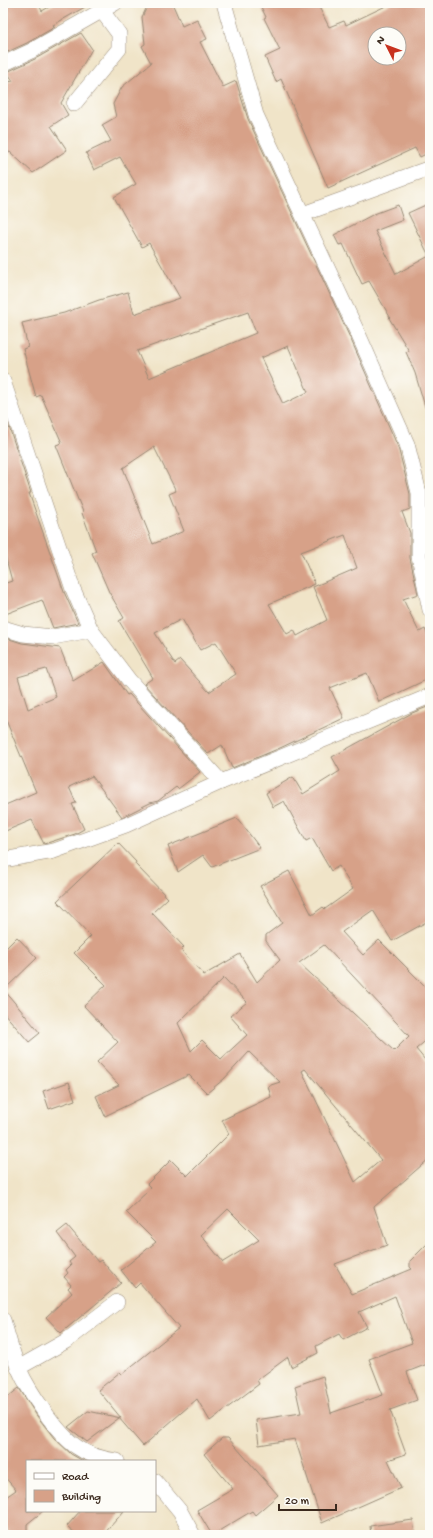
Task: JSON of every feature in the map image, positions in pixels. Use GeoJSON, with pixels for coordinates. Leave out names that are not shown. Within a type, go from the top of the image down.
{"type":"FeatureCollection","features":[{"type":"Feature","properties":{"kind":"street"},"geometry":{"type":"LineString","coordinates":[[3,64],[31,51],[115,3]]}},
{"type":"Feature","properties":{"kind":"street"},"geometry":{"type":"LineString","coordinates":[[224,3],[256,115],[303,214],[407,444],[425,491],[419,556],[430,610]]}},
{"type":"Feature","properties":{"kind":"street"},"geometry":{"type":"LineString","coordinates":[[74,104],[119,49],[119,34],[102,11]]}},
{"type":"Feature","properties":{"kind":"street"},"geometry":{"type":"LineString","coordinates":[[303,214],[430,168]]}},
{"type":"Feature","properties":{"kind":"street"},"geometry":{"type":"LineString","coordinates":[[3,381],[73,589],[91,630],[129,680],[221,782]]}},
{"type":"Feature","properties":{"kind":"street"},"geometry":{"type":"LineString","coordinates":[[3,628],[23,634],[53,637],[91,630]]}},
{"type":"Feature","properties":{"kind":"street"},"geometry":{"type":"LineString","coordinates":[[3,860],[54,851],[119,828],[221,782],[430,696]]}},
{"type":"Feature","properties":{"kind":"street"},"geometry":{"type":"LineString","coordinates":[[18,1368],[66,1341],[117,1302]]}},
{"type":"Feature","properties":{"kind":"street"},"geometry":{"type":"LineString","coordinates":[[3,1320],[18,1368],[30,1391],[56,1426],[76,1447],[102,1459],[110,1460]]}},
{"type":"Feature","properties":{"kind":"street"},"geometry":{"type":"LineString","coordinates":[[156,1482],[180,1511],[193,1535]]}},
{"type":"Feature","properties":{"kind":"building"},"geometry":{"type":"Polygon","coordinates":[[[3,3],[38,3],[42,11],[56,3],[92,3],[53,25],[55,27],[27,43],[3,54],[3,3]]]}},
{"type":"Feature","properties":{"kind":"building"},"geometry":{"type":"Polygon","coordinates":[[[149,3],[172,3],[182,26],[197,19],[207,39],[200,42],[223,87],[236,81],[248,119],[352,342],[398,447],[410,494],[410,509],[402,512],[410,533],[410,558],[418,594],[403,599],[419,632],[425,629],[430,640],[430,678],[379,702],[367,673],[330,688],[344,718],[280,748],[232,768],[222,745],[208,754],[144,684],[153,678],[119,621],[124,618],[109,592],[92,553],[96,551],[82,513],[83,512],[56,445],[62,443],[41,395],[36,397],[23,349],[28,347],[22,323],[64,313],[99,300],[128,292],[134,314],[180,298],[149,243],[142,247],[114,197],[136,184],[120,157],[94,170],[86,153],[111,141],[102,125],[116,117],[113,104],[122,87],[151,63],[142,46],[145,44],[142,17],[149,3]],[[248,312],[137,351],[149,378],[256,333],[248,312]],[[288,346],[261,358],[283,404],[308,392],[288,346]],[[154,447],[123,468],[153,544],[184,531],[169,494],[176,491],[154,447]],[[345,535],[301,552],[315,584],[269,604],[287,634],[294,630],[297,636],[327,620],[313,587],[357,568],[345,535]],[[182,619],[155,633],[175,664],[180,660],[209,692],[236,674],[216,642],[200,650],[182,619]]]}},
{"type":"Feature","properties":{"kind":"building"},"geometry":{"type":"Polygon","coordinates":[[[259,3],[317,3],[329,27],[344,21],[346,25],[392,3],[430,3],[430,152],[420,157],[415,148],[328,188],[281,79],[276,82],[265,57],[280,50],[264,18],[266,17],[259,3]]]}},
{"type":"Feature","properties":{"kind":"building"},"geometry":{"type":"Polygon","coordinates":[[[81,33],[92,49],[61,103],[68,115],[51,126],[67,150],[33,173],[10,152],[3,155],[3,83],[13,81],[7,72],[35,59],[81,33]]]}},
{"type":"Feature","properties":{"kind":"building"},"geometry":{"type":"Polygon","coordinates":[[[430,203],[430,409],[426,410],[415,373],[406,352],[409,351],[369,281],[362,284],[343,244],[339,245],[334,235],[374,214],[398,205],[403,220],[375,231],[396,274],[429,256],[408,213],[430,203]]]}},
{"type":"Feature","properties":{"kind":"building"},"geometry":{"type":"Polygon","coordinates":[[[3,409],[31,493],[29,493],[64,592],[78,623],[53,628],[42,600],[3,615],[3,584],[12,581],[3,548],[3,409]]]}},
{"type":"Feature","properties":{"kind":"building"},"geometry":{"type":"Polygon","coordinates":[[[3,637],[22,643],[60,648],[73,681],[104,662],[127,695],[129,694],[200,772],[178,789],[176,787],[158,801],[150,803],[122,817],[92,776],[69,787],[76,803],[72,804],[84,829],[75,834],[44,844],[32,820],[3,832],[3,806],[36,792],[3,713],[3,637]],[[46,669],[18,677],[28,709],[56,697],[46,669]]]}},
{"type":"Feature","properties":{"kind":"building"},"geometry":{"type":"Polygon","coordinates":[[[430,706],[430,920],[392,941],[373,910],[342,932],[363,955],[379,940],[430,991],[430,1037],[416,1049],[430,1066],[430,1158],[374,1207],[387,1245],[335,1264],[352,1294],[412,1269],[410,1267],[410,1261],[430,1241],[430,1363],[407,1372],[417,1400],[390,1410],[406,1454],[388,1460],[401,1488],[322,1523],[295,1439],[259,1445],[256,1420],[301,1413],[295,1386],[323,1376],[331,1413],[383,1395],[369,1359],[412,1343],[395,1296],[359,1312],[367,1327],[343,1340],[339,1334],[316,1346],[318,1353],[291,1367],[288,1357],[257,1380],[259,1384],[210,1421],[197,1399],[143,1446],[119,1418],[87,1442],[68,1427],[88,1411],[121,1418],[98,1390],[120,1372],[122,1374],[179,1328],[140,1283],[135,1288],[121,1270],[156,1242],[126,1212],[151,1188],[147,1184],[171,1160],[187,1176],[229,1134],[222,1120],[271,1097],[268,1086],[280,1082],[249,1052],[224,1079],[207,1093],[189,1075],[105,1116],[96,1096],[119,1085],[97,1062],[118,1042],[84,1006],[106,985],[74,953],[91,936],[57,901],[118,843],[136,862],[135,864],[168,898],[152,913],[184,947],[181,950],[204,975],[240,954],[257,982],[280,960],[266,941],[266,935],[282,923],[260,886],[289,871],[312,915],[323,907],[325,909],[353,889],[339,866],[331,871],[312,838],[306,841],[284,801],[273,807],[266,793],[293,777],[303,794],[340,771],[332,757],[412,713],[430,706]],[[324,945],[299,963],[394,1051],[409,1036],[324,945]],[[224,978],[178,1023],[191,1051],[202,1040],[221,1059],[247,1035],[230,1016],[247,1002],[224,978]],[[305,1069],[302,1071],[355,1182],[381,1160],[305,1069]],[[228,1209],[201,1235],[223,1262],[259,1240],[228,1209]]]}},
{"type":"Feature","properties":{"kind":"building"},"geometry":{"type":"Polygon","coordinates":[[[237,818],[260,848],[212,867],[203,855],[178,872],[168,846],[237,818]]]}},
{"type":"Feature","properties":{"kind":"building"},"geometry":{"type":"Polygon","coordinates":[[[17,937],[37,958],[4,990],[40,1033],[29,1042],[3,1012],[3,951],[17,937]]]}},
{"type":"Feature","properties":{"kind":"building"},"geometry":{"type":"Polygon","coordinates":[[[69,1082],[75,1100],[49,1109],[43,1091],[69,1082]]]}},
{"type":"Feature","properties":{"kind":"building"},"geometry":{"type":"Polygon","coordinates":[[[67,1225],[98,1262],[101,1260],[121,1283],[61,1333],[46,1317],[72,1293],[68,1288],[71,1285],[64,1277],[68,1273],[66,1270],[71,1265],[69,1262],[75,1257],[57,1233],[67,1225]]]}},
{"type":"Feature","properties":{"kind":"building"},"geometry":{"type":"Polygon","coordinates":[[[19,1388],[37,1416],[54,1438],[71,1454],[81,1460],[26,1460],[26,1512],[42,1512],[27,1524],[27,1535],[11,1535],[3,1523],[3,1499],[16,1490],[3,1475],[3,1401],[19,1388]]]}},
{"type":"Feature","properties":{"kind":"building"},"geometry":{"type":"Polygon","coordinates":[[[222,1438],[228,1438],[278,1495],[255,1515],[252,1511],[212,1535],[197,1510],[233,1489],[204,1454],[222,1438]]]}},
{"type":"Feature","properties":{"kind":"building"},"geometry":{"type":"Polygon","coordinates":[[[79,1512],[123,1512],[103,1535],[77,1535],[67,1526],[79,1512]]]}},
{"type":"Feature","properties":{"kind":"building"},"geometry":{"type":"Polygon","coordinates":[[[413,1520],[415,1535],[371,1535],[370,1526],[413,1520]]]}}]}
